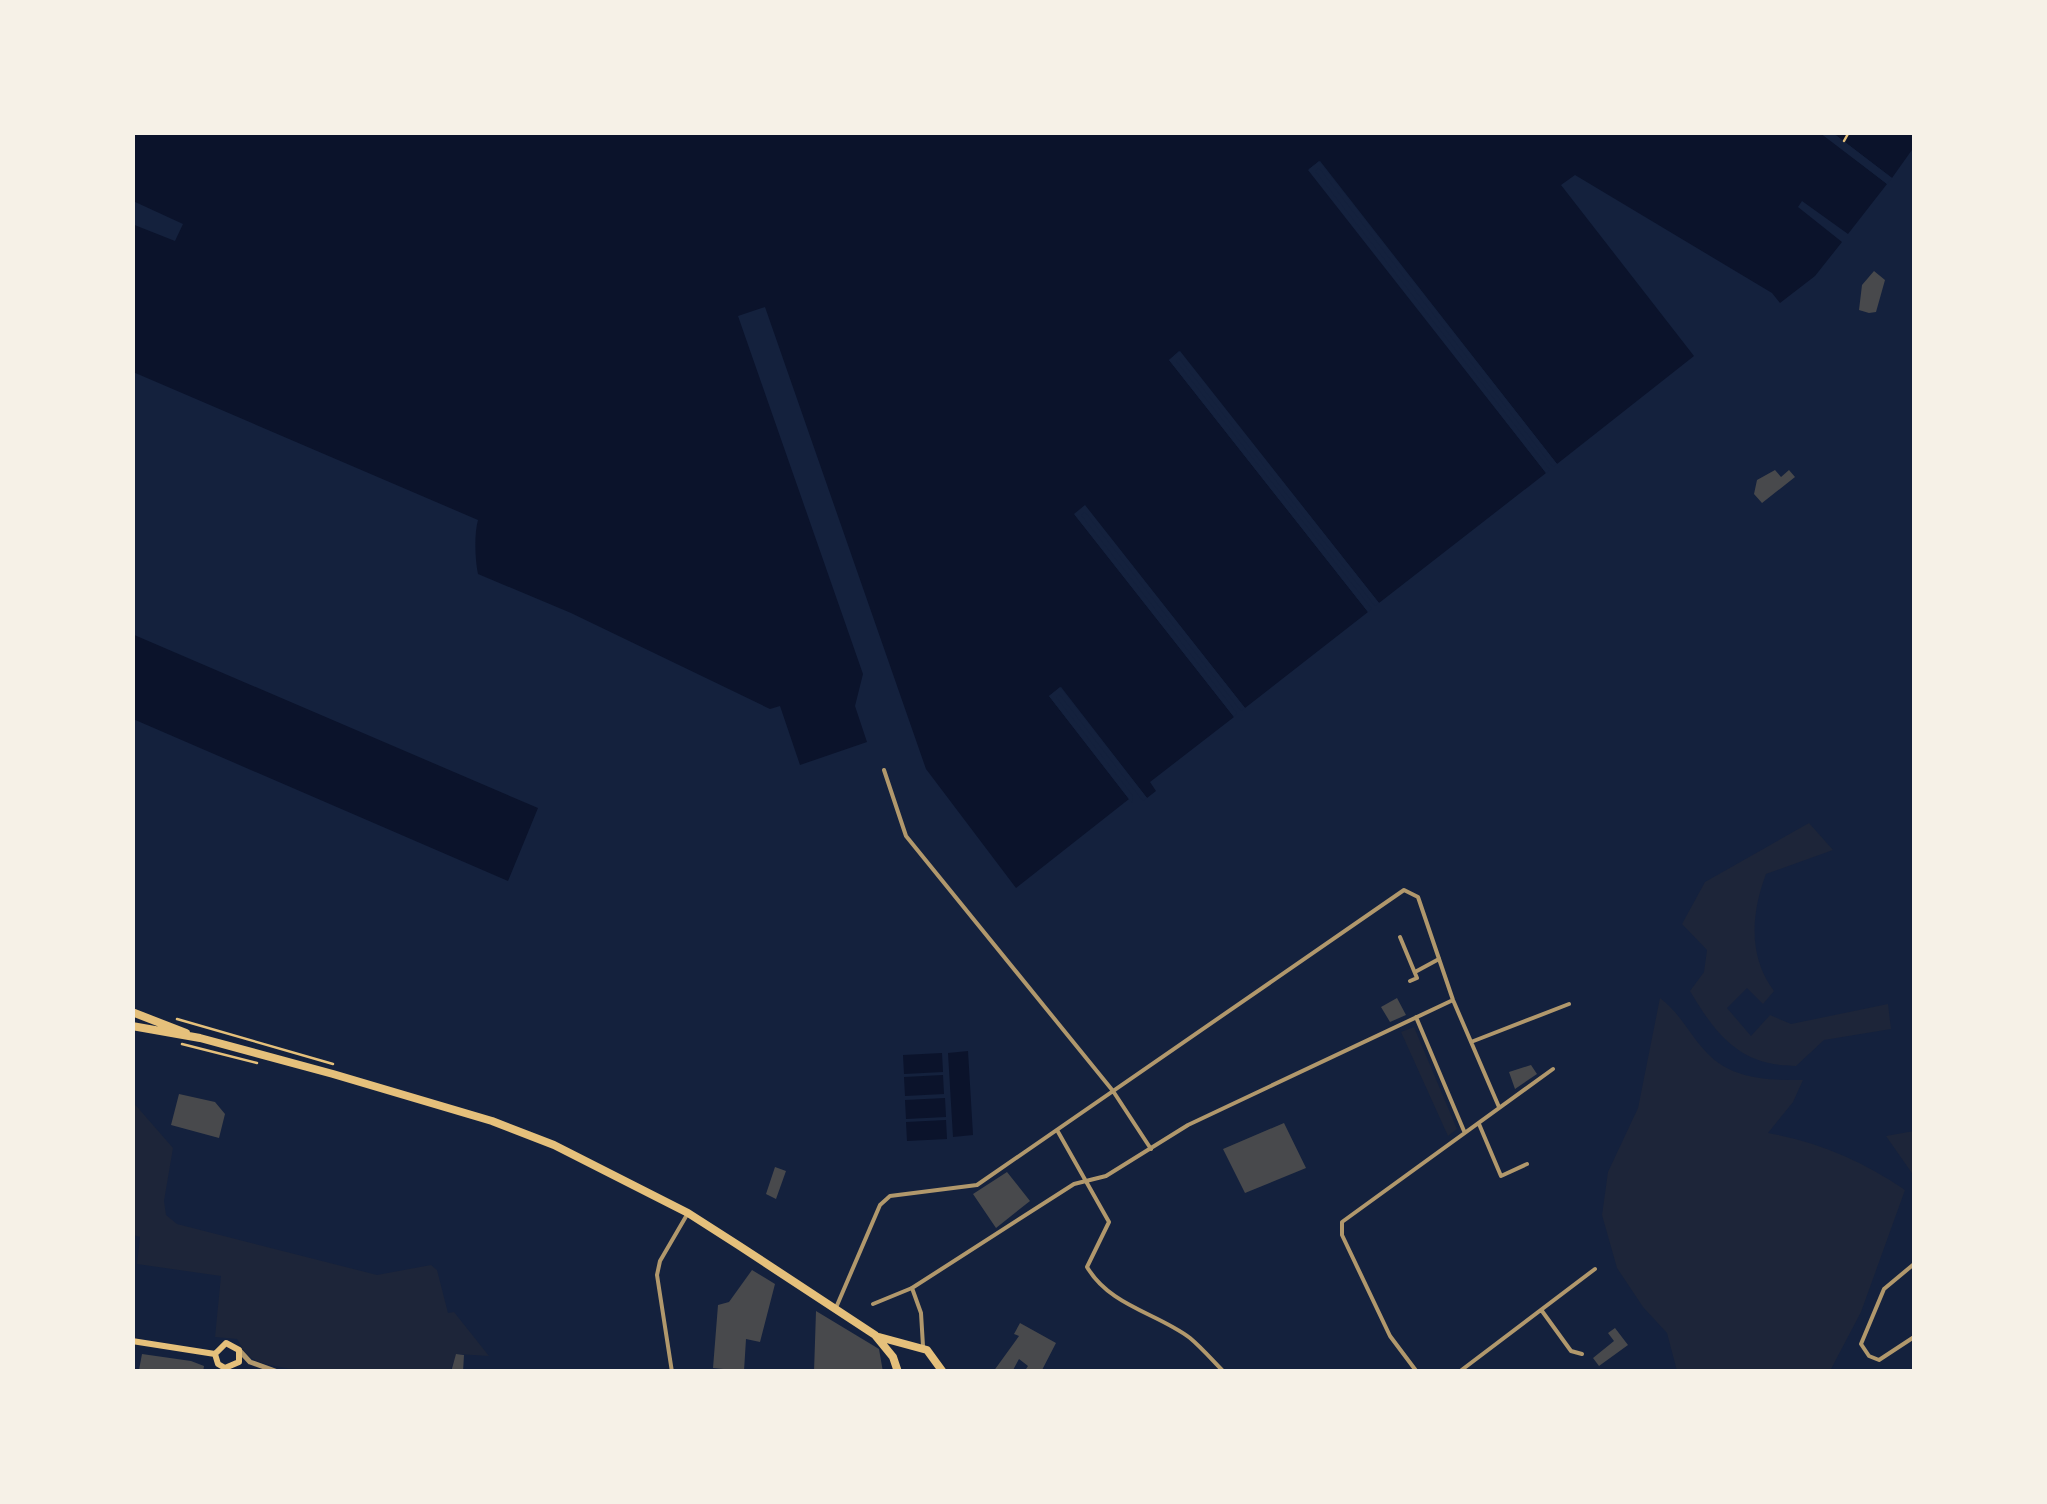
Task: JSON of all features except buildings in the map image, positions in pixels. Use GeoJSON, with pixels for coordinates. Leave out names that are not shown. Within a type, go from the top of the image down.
{"type":"FeatureCollection","features":[{"type":"Feature","properties":{"kind":"main road"},"geometry":{"type":"LineString","coordinates":[[132,1012],[200,1038],[492,1121],[554,1145],[688,1212],[875,1336],[921,1348],[939,1368]]}},
{"type":"Feature","properties":{"kind":"main road"},"geometry":{"type":"LineString","coordinates":[[132,1026],[200,1038]]}},
{"type":"Feature","properties":{"kind":"main road"},"geometry":{"type":"LineString","coordinates":[[875,1336],[898,1370]]}},
{"type":"Feature","properties":{"kind":"main road"},"geometry":{"type":"LineString","coordinates":[[132,1341],[214,1354]]}},
{"type":"Feature","properties":{"kind":"main road"},"geometry":{"type":"LineString","coordinates":[[226,1342],[240,1350],[239,1362],[225,1370],[214,1354],[226,1342]]}},
{"type":"Feature","properties":{"kind":"main road"},"geometry":{"type":"LineString","coordinates":[[898,1370],[902,1354],[921,1348]]}},
{"type":"Feature","properties":{"kind":"street"},"geometry":{"type":"LineString","coordinates":[[884,770],[906,836],[1113,1091],[1151,1149]]}},
{"type":"Feature","properties":{"kind":"street"},"geometry":{"type":"LineString","coordinates":[[836,1310],[880,1205],[906,1190],[977,1185],[1400,892],[1411,890],[1418,896],[1453,1000],[1499,1107]]}},
{"type":"Feature","properties":{"kind":"street"},"geometry":{"type":"LineString","coordinates":[[1400,937],[1418,978],[1410,981]]}},
{"type":"Feature","properties":{"kind":"street"},"geometry":{"type":"LineString","coordinates":[[1415,972],[1439,959]]}},
{"type":"Feature","properties":{"kind":"street"},"geometry":{"type":"LineString","coordinates":[[873,1304],[912,1288],[1086,1181],[1106,1176],[1188,1124],[1453,1000]]}},
{"type":"Feature","properties":{"kind":"street"},"geometry":{"type":"LineString","coordinates":[[1471,1042],[1570,1004]]}},
{"type":"Feature","properties":{"kind":"street"},"geometry":{"type":"LineString","coordinates":[[1416,1017],[1464,1131]]}},
{"type":"Feature","properties":{"kind":"street"},"geometry":{"type":"LineString","coordinates":[[1417,1372],[1390,1336],[1341,1225],[1350,1213],[1554,1069]]}},
{"type":"Feature","properties":{"kind":"street"},"geometry":{"type":"LineString","coordinates":[[1478,1122],[1501,1176],[1527,1164]]}},
{"type":"Feature","properties":{"kind":"street"},"geometry":{"type":"LineString","coordinates":[[1056,1129],[1109,1222],[1087,1267],[1120,1300],[1190,1338],[1224,1372]]}},
{"type":"Feature","properties":{"kind":"street"},"geometry":{"type":"LineString","coordinates":[[672,1372],[657,1275],[688,1212]]}},
{"type":"Feature","properties":{"kind":"street"},"geometry":{"type":"LineString","coordinates":[[1914,1264],[1885,1287],[1862,1346],[1879,1360],[1914,1338]]}},
{"type":"Feature","properties":{"kind":"street"},"geometry":{"type":"LineString","coordinates":[[1459,1372],[1595,1269]]}},
{"type":"Feature","properties":{"kind":"street"},"geometry":{"type":"LineString","coordinates":[[912,1288],[921,1313],[921,1348]]}},
{"type":"Feature","properties":{"kind":"street"},"geometry":{"type":"LineString","coordinates":[[1541,1310],[1571,1351],[1582,1354]]}},
{"type":"Feature","properties":{"kind":"street"},"geometry":{"type":"LineString","coordinates":[[240,1350],[250,1362],[278,1372]]}},
{"type":"Feature","properties":{"kind":"path"},"geometry":{"type":"LineString","coordinates":[[1844,140],[1850,132]]}},
{"type":"Feature","properties":{"kind":"path"},"geometry":{"type":"LineString","coordinates":[[162,1015],[344,1068]]}},
{"type":"Feature","properties":{"kind":"path"},"geometry":{"type":"LineString","coordinates":[[168,1041],[271,1067]]}},
{"type":"Feature","properties":{"kind":"shaded area"},"geometry":{"type":"Polygon","coordinates":[[[133,132],[1820,132],[1887,184],[1848,234],[1802,201],[1798,207],[1842,242],[1815,276],[1780,303],[1772,293],[1575,175],[1561,185],[1694,356],[1557,464],[1320,161],[1309,169],[1546,473],[1379,603],[1179,351],[1169,360],[1368,612],[1245,708],[1085,506],[1075,515],[1234,717],[1150,782],[1156,791],[1147,798],[1061,687],[1049,696],[1129,799],[1016,888],[926,769],[765,307],[738,316],[863,674],[855,706],[867,742],[800,765],[780,706],[770,709],[571,613],[478,574],[478,520],[133,372],[132,224],[175,241],[183,224],[133,201],[133,132]]]}},
{"type":"Feature","properties":{"kind":"shaded area"},"geometry":{"type":"Polygon","coordinates":[[[1833,133],[1914,133],[1914,147],[1892,178],[1833,133]]]}},
{"type":"Feature","properties":{"kind":"shaded area"},"geometry":{"type":"Polygon","coordinates":[[[132,634],[538,808],[508,881],[133,719],[132,634]]]}},
{"type":"Feature","properties":{"kind":"shaded area"},"geometry":{"type":"Polygon","coordinates":[[[1809,823],[1833,850],[1766,874],[1757,904],[1756,949],[1774,991],[1763,1004],[1747,988],[1727,1008],[1751,1036],[1770,1015],[1791,1024],[1888,1004],[1891,1029],[1824,1040],[1796,1066],[1776,1065],[1732,1045],[1700,1007],[1690,991],[1704,972],[1707,950],[1682,924],[1705,882],[1809,823]]]}},
{"type":"Feature","properties":{"kind":"shaded area"},"geometry":{"type":"Polygon","coordinates":[[[1660,998],[1707,1053],[1728,1069],[1764,1079],[1803,1080],[1793,1102],[1768,1133],[1840,1154],[1905,1190],[1861,1312],[1830,1371],[1677,1371],[1667,1333],[1643,1307],[1617,1268],[1602,1215],[1608,1172],[1638,1108],[1660,998]]]}},
{"type":"Feature","properties":{"kind":"shaded area"},"geometry":{"type":"Polygon","coordinates":[[[1414,1027],[1457,1129],[1448,1136],[1401,1032],[1414,1027]]]}},
{"type":"Feature","properties":{"kind":"shaded area"},"geometry":{"type":"Polygon","coordinates":[[[968,1051],[973,1135],[953,1137],[948,1053],[968,1051]]]}},
{"type":"Feature","properties":{"kind":"shaded area"},"geometry":{"type":"Polygon","coordinates":[[[942,1053],[943,1072],[904,1074],[903,1055],[942,1053]]]}},
{"type":"Feature","properties":{"kind":"shaded area"},"geometry":{"type":"Polygon","coordinates":[[[943,1075],[944,1094],[905,1096],[904,1077],[943,1075]]]}},
{"type":"Feature","properties":{"kind":"shaded area"},"geometry":{"type":"Polygon","coordinates":[[[945,1098],[946,1117],[906,1119],[905,1100],[945,1098]]]}},
{"type":"Feature","properties":{"kind":"shaded area"},"geometry":{"type":"Polygon","coordinates":[[[132,1101],[173,1148],[164,1201],[166,1215],[177,1224],[377,1275],[431,1265],[437,1270],[448,1313],[454,1312],[489,1356],[457,1354],[450,1371],[315,1371],[265,1364],[248,1355],[237,1339],[215,1337],[221,1276],[137,1264],[140,1237],[133,1235],[132,1101]]]}},
{"type":"Feature","properties":{"kind":"shaded area"},"geometry":{"type":"Polygon","coordinates":[[[946,1120],[947,1139],[907,1141],[906,1122],[946,1120]]]}},
{"type":"Feature","properties":{"kind":"shaded area"},"geometry":{"type":"Polygon","coordinates":[[[1914,1131],[1914,1176],[1886,1136],[1914,1131]]]}},
{"type":"Feature","properties":{"kind":"pier"},"geometry":{"type":"Polygon","coordinates":[[[1820,133],[1833,133],[1892,178],[1887,184],[1820,133]]]}},
{"type":"Feature","properties":{"kind":"pier"},"geometry":{"type":"Polygon","coordinates":[[[1319,161],[1557,464],[1553,467],[1319,168],[1315,171],[1550,470],[1546,473],[1308,170],[1319,161]]]}},
{"type":"Feature","properties":{"kind":"pier"},"geometry":{"type":"Polygon","coordinates":[[[1180,351],[1379,603],[1375,606],[1179,358],[1176,361],[1372,609],[1368,612],[1169,360],[1180,351]]]}},
{"type":"Feature","properties":{"kind":"pier"},"geometry":{"type":"Polygon","coordinates":[[[1085,505],[1245,708],[1241,711],[1085,512],[1081,515],[1237,713],[1234,717],[1074,514],[1085,505]]]}},
{"type":"Feature","properties":{"kind":"pier"},"geometry":{"type":"Polygon","coordinates":[[[1060,687],[1147,798],[1143,801],[1059,694],[1056,697],[1133,796],[1132,803],[1049,696],[1060,687]]]}}]}
